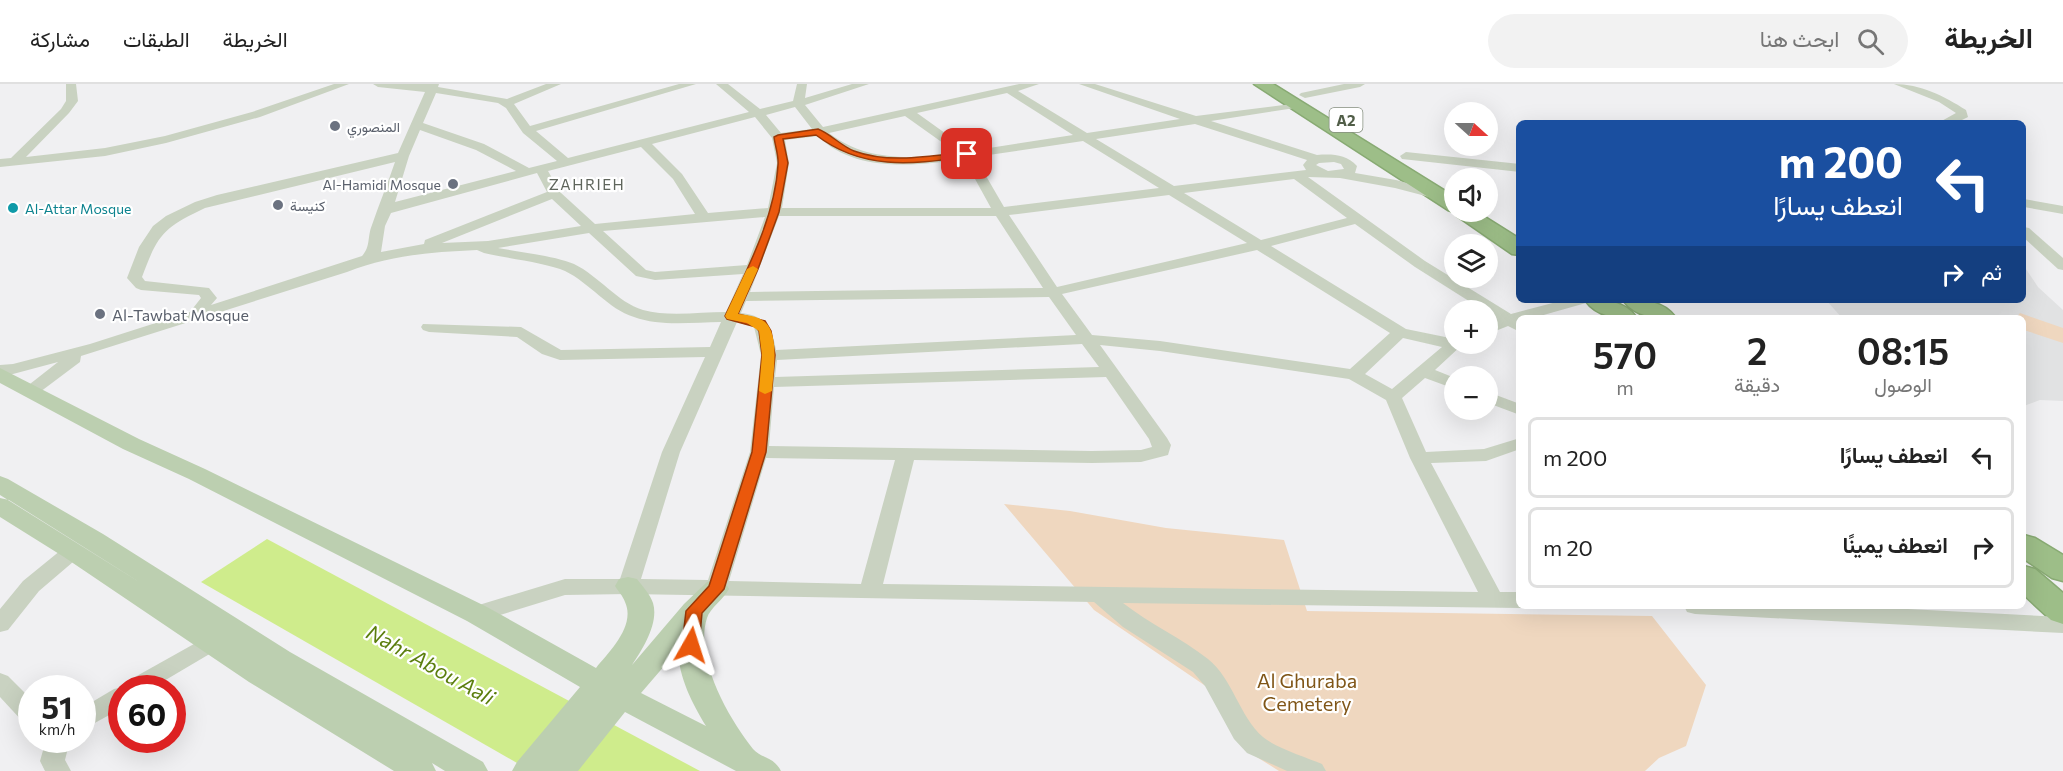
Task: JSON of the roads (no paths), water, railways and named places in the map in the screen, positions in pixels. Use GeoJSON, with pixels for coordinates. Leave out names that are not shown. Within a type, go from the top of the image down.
{"type":"FeatureCollection","features":[{"type":"Feature","properties":{"kind":"highway","name":"A2"},"geometry":{"type":"LineString","coordinates":[[1262,84],[1300,100],[1406,156],[1444,191]]}},
{"type":"Feature","properties":{"kind":"highway","name":"A2"},"geometry":{"type":"LineString","coordinates":[[1286,84],[1300,100],[1369,150],[1444,193]]}},
{"type":"Feature","properties":{"kind":"highway"},"geometry":{"type":"LineString","coordinates":[[1498,214],[1516,226]]}},
{"type":"Feature","properties":{"kind":"highway"},"geometry":{"type":"LineString","coordinates":[[1479,222],[1516,246]]}},
{"type":"Feature","properties":{"kind":"highway"},"geometry":{"type":"LineString","coordinates":[[1602,303],[1620,315]]}},
{"type":"Feature","properties":{"kind":"highway"},"geometry":{"type":"LineString","coordinates":[[1640,303],[1659,315]]}},
{"type":"Feature","properties":{"kind":"highway"},"geometry":{"type":"LineString","coordinates":[[2026,546],[2063,570]]}},
{"type":"Feature","properties":{"kind":"highway"},"geometry":{"type":"LineString","coordinates":[[2026,580],[2063,612]]}},
{"type":"Feature","properties":{"kind":"main road"},"geometry":{"type":"LineString","coordinates":[[0,372],[30,391],[131,444],[226,488],[477,614],[601,699],[755,766]]}},
{"type":"Feature","properties":{"kind":"main road"},"geometry":{"type":"LineString","coordinates":[[0,484],[94,540],[280,660],[472,771]]}},
{"type":"Feature","properties":{"kind":"main road"},"geometry":{"type":"LineString","coordinates":[[0,506],[406,768]]}},
{"type":"Feature","properties":{"kind":"main road"},"geometry":{"type":"LineString","coordinates":[[560,771],[601,699],[637,628],[639,603],[628,586]]}},
{"type":"Feature","properties":{"kind":"main road"},"geometry":{"type":"LineString","coordinates":[[528,771],[716,589]]}},
{"type":"Feature","properties":{"kind":"main road"},"geometry":{"type":"LineString","coordinates":[[694,611],[691,645],[694,671],[703,697],[755,766]]}},
{"type":"Feature","properties":{"kind":"street"},"geometry":{"type":"LineString","coordinates":[[15,161],[65,111],[72,101],[71,84]]}},
{"type":"Feature","properties":{"kind":"street"},"geometry":{"type":"LineString","coordinates":[[0,163],[103,152],[180,136],[276,109],[344,84]]}},
{"type":"Feature","properties":{"kind":"street"},"geometry":{"type":"LineString","coordinates":[[378,84],[434,87],[485,96],[507,103],[527,130],[566,162]]}},
{"type":"Feature","properties":{"kind":"street"},"geometry":{"type":"LineString","coordinates":[[507,103],[556,84]]}},
{"type":"Feature","properties":{"kind":"street"},"geometry":{"type":"LineString","coordinates":[[527,130],[691,84]]}},
{"type":"Feature","properties":{"kind":"street"},"geometry":{"type":"LineString","coordinates":[[628,586],[671,452],[753,269],[774,212],[783,163],[778,137],[758,113],[721,84]]}},
{"type":"Feature","properties":{"kind":"street"},"geometry":{"type":"LineString","coordinates":[[802,84],[798,103],[818,132],[835,145],[869,159],[920,160],[1195,120],[1300,100],[1360,84]]}},
{"type":"Feature","properties":{"kind":"street"},"geometry":{"type":"LineString","coordinates":[[386,210],[864,84]]}},
{"type":"Feature","properties":{"kind":"street"},"geometry":{"type":"LineString","coordinates":[[778,137],[818,132],[1034,84]]}},
{"type":"Feature","properties":{"kind":"street"},"geometry":{"type":"LineString","coordinates":[[1084,84],[1195,120],[1342,174],[1444,195]]}},
{"type":"Feature","properties":{"kind":"street"},"geometry":{"type":"LineString","coordinates":[[1899,84],[1943,100],[1962,112],[1962,117],[1958,120]]}},
{"type":"Feature","properties":{"kind":"street"},"geometry":{"type":"LineString","coordinates":[[367,259],[375,250],[378,226],[386,210],[403,156],[434,87]]}},
{"type":"Feature","properties":{"kind":"street"},"geometry":{"type":"LineString","coordinates":[[1009,90],[1176,191],[1400,332],[1444,342]]}},
{"type":"Feature","properties":{"kind":"street"},"geometry":{"type":"LineString","coordinates":[[759,452],[1102,457],[1141,456],[1161,451],[1162,445],[1158,438],[1053,292],[1000,212],[967,154],[907,111]]}},
{"type":"Feature","properties":{"kind":"street"},"geometry":{"type":"LineString","coordinates":[[418,125],[480,147],[535,171],[554,194],[636,270],[647,275],[753,269]]}},
{"type":"Feature","properties":{"kind":"street"},"geometry":{"type":"LineString","coordinates":[[644,143],[672,168],[685,185],[703,217]]}},
{"type":"Feature","properties":{"kind":"street"},"geometry":{"type":"LineString","coordinates":[[0,372],[96,347],[367,259],[414,249],[474,246],[592,228],[774,212],[1000,212],[1298,176],[1317,166],[1369,150]]}},
{"type":"Feature","properties":{"kind":"street"},"geometry":{"type":"LineString","coordinates":[[195,316],[209,298],[204,291],[141,285],[134,278],[146,247],[158,229],[171,219],[217,199],[403,156]]}},
{"type":"Feature","properties":{"kind":"street"},"geometry":{"type":"LineString","coordinates":[[1406,156],[1516,168]]}},
{"type":"Feature","properties":{"kind":"street"},"geometry":{"type":"LineString","coordinates":[[1340,159],[1351,166],[1350,171],[1342,174]]}},
{"type":"Feature","properties":{"kind":"street"},"geometry":{"type":"LineString","coordinates":[[1298,176],[1420,264],[1514,323]]}},
{"type":"Feature","properties":{"kind":"street"},"geometry":{"type":"LineString","coordinates":[[414,249],[554,194]]}},
{"type":"Feature","properties":{"kind":"street"},"geometry":{"type":"LineString","coordinates":[[2026,203],[2063,210]]}},
{"type":"Feature","properties":{"kind":"street"},"geometry":{"type":"LineString","coordinates":[[740,297],[1053,292],[1259,245],[1358,219]]}},
{"type":"Feature","properties":{"kind":"street"},"geometry":{"type":"LineString","coordinates":[[2026,233],[2063,266]]}},
{"type":"Feature","properties":{"kind":"street"},"geometry":{"type":"LineString","coordinates":[[474,246],[568,267],[590,280],[626,308],[639,314],[658,317],[731,316],[760,324],[765,331],[769,355],[759,452],[716,589]]}},
{"type":"Feature","properties":{"kind":"street"},"geometry":{"type":"LineString","coordinates":[[1537,315],[1572,303]]}},
{"type":"Feature","properties":{"kind":"street"},"geometry":{"type":"LineString","coordinates":[[1498,327],[1514,323]]}},
{"type":"Feature","properties":{"kind":"street"},"geometry":{"type":"LineString","coordinates":[[429,327],[521,332],[548,351],[560,356],[714,352]]}},
{"type":"Feature","properties":{"kind":"street"},"geometry":{"type":"LineString","coordinates":[[1354,375],[1400,332]]}},
{"type":"Feature","properties":{"kind":"street"},"geometry":{"type":"LineString","coordinates":[[769,355],[1086,339],[1142,344],[1354,375],[1393,397],[1419,458],[1493,599]]}},
{"type":"Feature","properties":{"kind":"street"},"geometry":{"type":"LineString","coordinates":[[30,391],[60,367],[96,347]]}},
{"type":"Feature","properties":{"kind":"street"},"geometry":{"type":"LineString","coordinates":[[1393,397],[1444,353]]}},
{"type":"Feature","properties":{"kind":"street"},"geometry":{"type":"LineString","coordinates":[[1423,371],[1444,380]]}},
{"type":"Feature","properties":{"kind":"street"},"geometry":{"type":"LineString","coordinates":[[766,382],[1110,372]]}},
{"type":"Feature","properties":{"kind":"street"},"geometry":{"type":"LineString","coordinates":[[1498,401],[1516,408]]}},
{"type":"Feature","properties":{"kind":"street"},"geometry":{"type":"LineString","coordinates":[[1419,458],[1486,455],[1516,444]]}},
{"type":"Feature","properties":{"kind":"street"},"geometry":{"type":"LineString","coordinates":[[870,592],[906,455]]}},
{"type":"Feature","properties":{"kind":"street"},"geometry":{"type":"LineString","coordinates":[[0,624],[31,586],[73,551]]}},
{"type":"Feature","properties":{"kind":"street"},"geometry":{"type":"LineString","coordinates":[[477,614],[565,588],[628,586],[870,592],[1516,600]]}},
{"type":"Feature","properties":{"kind":"street"},"geometry":{"type":"LineString","coordinates":[[1096,593],[1131,621],[1201,666],[1213,681],[1243,732],[1256,746],[1272,755],[1313,771]]}},
{"type":"Feature","properties":{"kind":"street"},"geometry":{"type":"LineString","coordinates":[[1822,609],[2063,625]]}},
{"type":"Feature","properties":{"kind":"street"},"geometry":{"type":"LineString","coordinates":[[156,675],[210,643]]}},
{"type":"Feature","properties":{"kind":"street"},"geometry":{"type":"LineString","coordinates":[[0,682],[18,701]]}},
{"type":"Feature","properties":{"kind":"street"},"geometry":{"type":"LineString","coordinates":[[53,770],[54,753]]}},
{"type":"Feature","properties":{"kind":"water","name":"Nahr Abou Aali"},"geometry":{"type":"Polygon","coordinates":[[[267,539],[700,771],[531,771],[201,582],[267,539]]]}},
{"type":"Feature","properties":{"kind":"place","name":"المنصوري"},"geometry":{"type":"Point","coordinates":[335,126]}},
{"type":"Feature","properties":{"kind":"place","name":"Al-Hamidi Mosque"},"geometry":{"type":"Point","coordinates":[453,184]}},
{"type":"Feature","properties":{"kind":"place","name":"كنيسة"},"geometry":{"type":"Point","coordinates":[278,205]}},
{"type":"Feature","properties":{"kind":"place","name":"Al-Attar Mosque"},"geometry":{"type":"Point","coordinates":[13,208]}},
{"type":"Feature","properties":{"kind":"place","name":"Al-Tawbat Mosque"},"geometry":{"type":"Point","coordinates":[100,314]}},
{"type":"Feature","properties":{"kind":"district","name":"ZAHRIEH"},"geometry":{"type":"Point","coordinates":[587,184]}},
{"type":"Feature","properties":{"kind":"park label","name":"Al Ghuraba Cemetery"},"geometry":{"type":"Point","coordinates":[1307,692]}}]}
